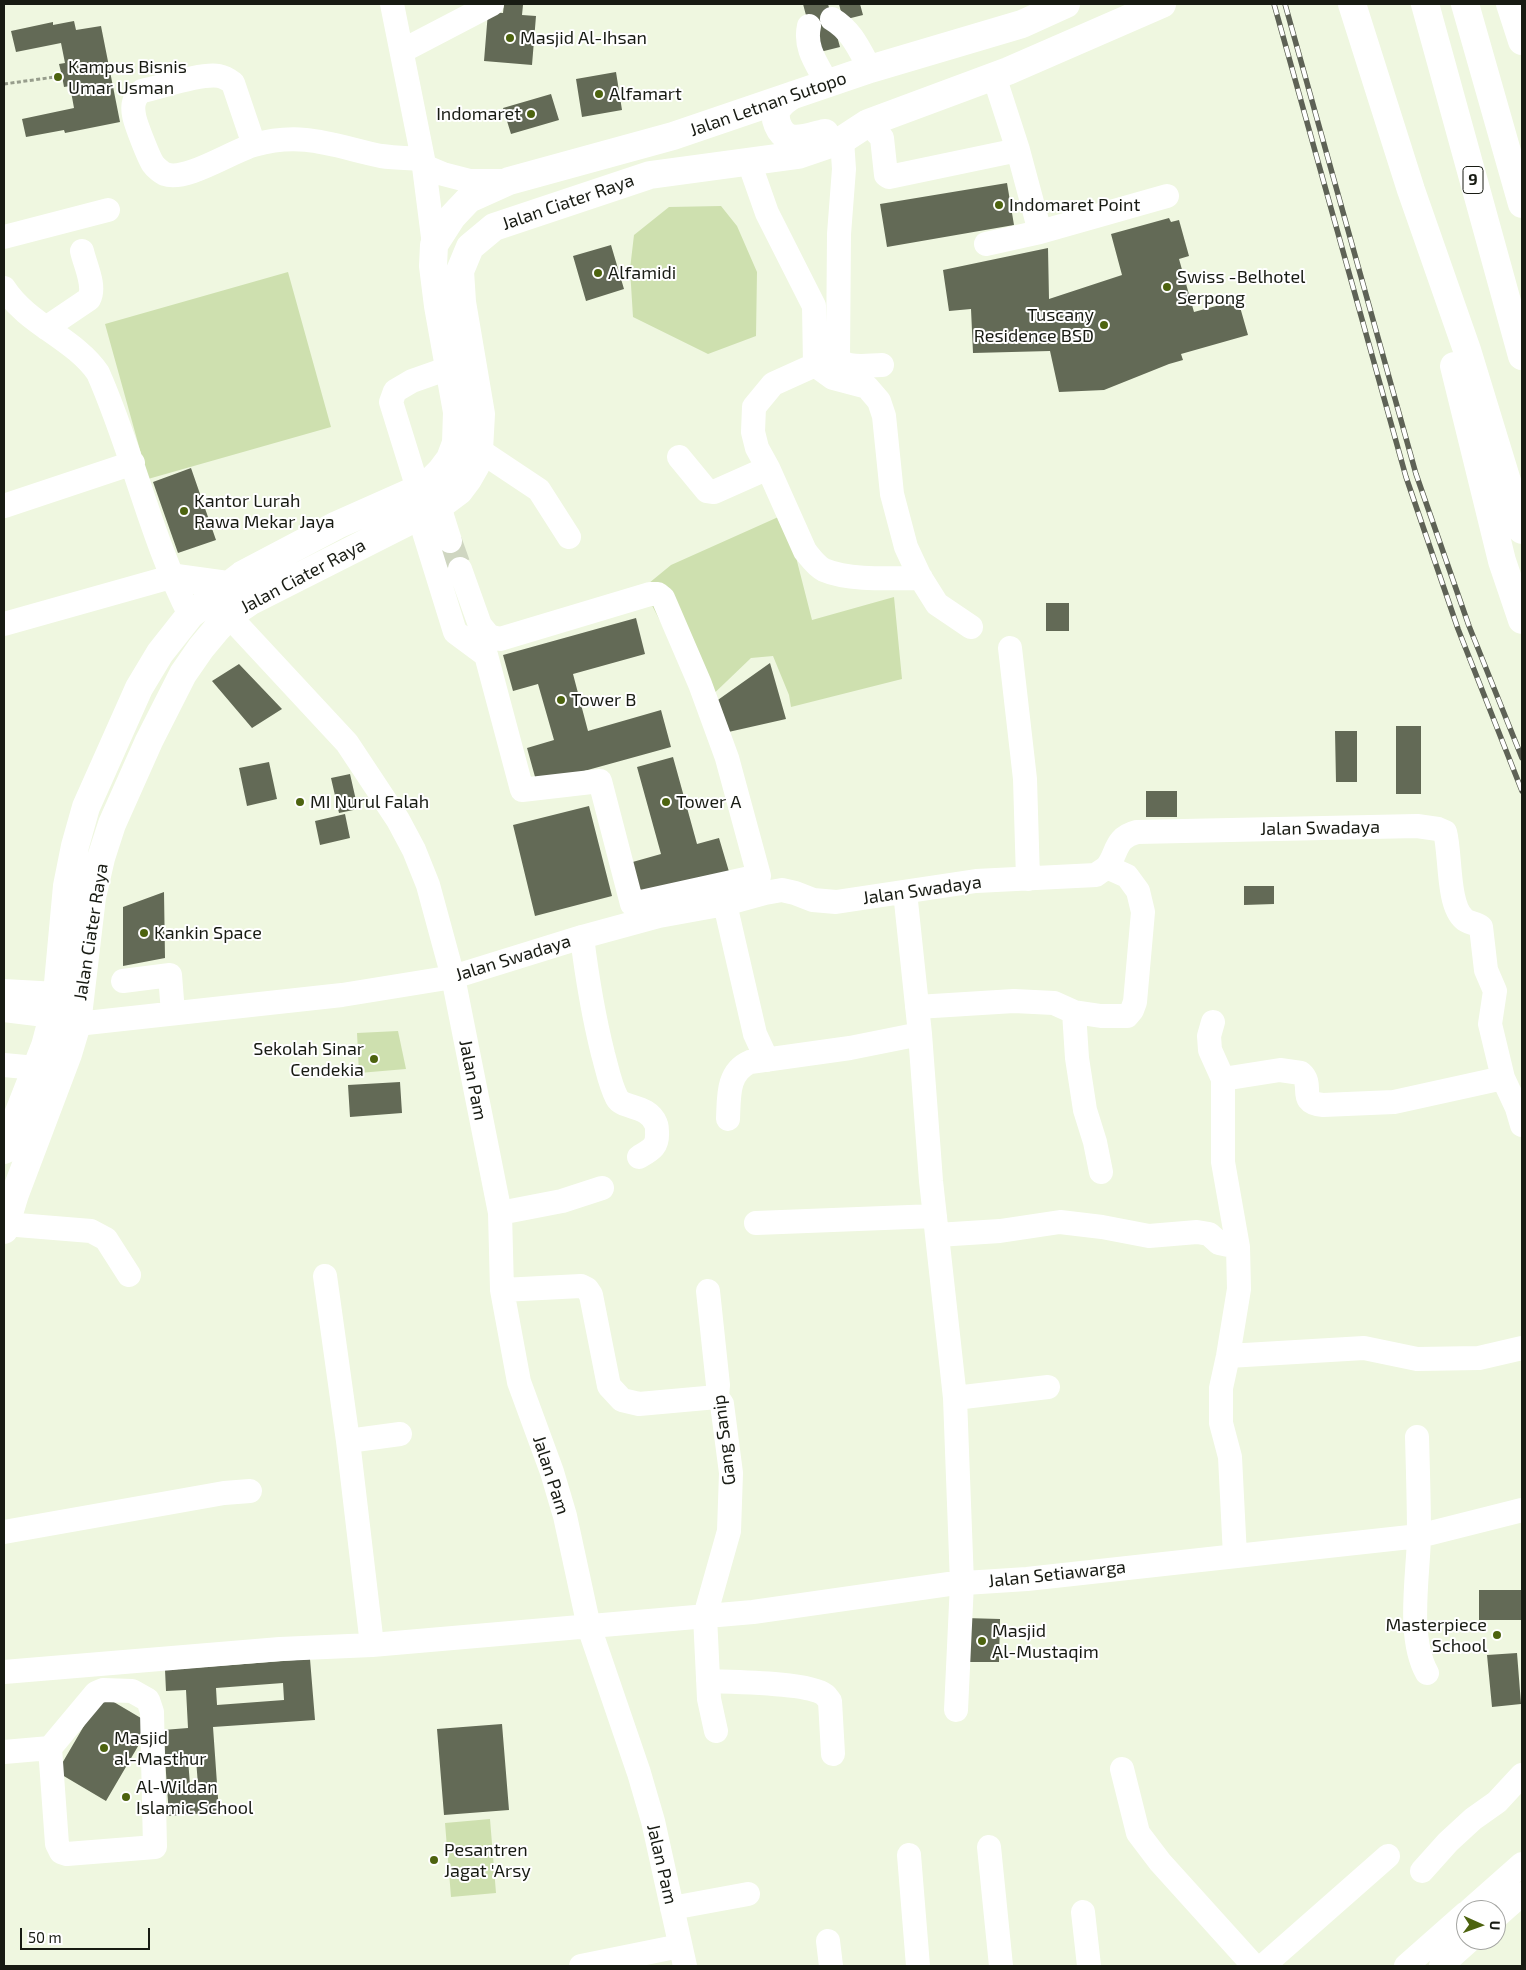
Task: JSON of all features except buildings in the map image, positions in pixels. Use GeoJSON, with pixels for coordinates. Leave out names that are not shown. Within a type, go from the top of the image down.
{"type":"FeatureCollection","features":[{"type":"Feature","properties":{"kind":"main road","name":"Jalan Letnan Sutopo"},"geometry":{"type":"LineString","coordinates":[[434,245],[452,217],[469,199],[509,181],[673,136],[870,69],[1022,24],[1066,4]]}},
{"type":"Feature","properties":{"kind":"main road"},"geometry":{"type":"LineString","coordinates":[[793,95],[779,106],[776,113],[778,127],[790,138],[798,139],[868,123],[994,76],[1162,4]]}},
{"type":"Feature","properties":{"kind":"main road"},"geometry":{"type":"LineString","coordinates":[[1352,4],[1411,190],[1467,350],[1522,530]]}},
{"type":"Feature","properties":{"kind":"main road","name":"9"},"geometry":{"type":"LineString","coordinates":[[1425,4],[1522,356]]}},
{"type":"Feature","properties":{"kind":"main road"},"geometry":{"type":"LineString","coordinates":[[1465,4],[1522,204]]}},
{"type":"Feature","properties":{"kind":"main road"},"geometry":{"type":"LineString","coordinates":[[1510,4],[1522,24]]}},
{"type":"Feature","properties":{"kind":"main road"},"geometry":{"type":"LineString","coordinates":[[1510,4],[1522,41]]}},
{"type":"Feature","properties":{"kind":"main road"},"geometry":{"type":"LineString","coordinates":[[749,162],[798,155],[842,140],[868,123]]}},
{"type":"Feature","properties":{"kind":"main road","name":"Jalan Ciater Raya"},"geometry":{"type":"LineString","coordinates":[[4,1227],[101,858],[112,824],[149,741],[183,674],[201,648],[229,616],[273,588],[429,511],[459,491],[476,465],[480,450],[481,414],[462,302],[460,271],[470,247],[494,227],[650,175],[749,162]]}},
{"type":"Feature","properties":{"kind":"main road"},"geometry":{"type":"LineString","coordinates":[[1411,190],[1502,561],[1522,620]]}},
{"type":"Feature","properties":{"kind":"main road","name":"Jalan Ciater Raya"},"geometry":{"type":"LineString","coordinates":[[62,1012],[67,886],[75,846],[86,807],[140,688],[160,653],[190,615],[254,567],[338,525],[418,489],[431,481],[450,458],[456,443],[457,412],[435,284],[433,266],[434,245]]}},
{"type":"Feature","properties":{"kind":"main road"},"geometry":{"type":"LineString","coordinates":[[172,577],[229,585]]}},
{"type":"Feature","properties":{"kind":"main road","name":"Jalan Ciater Raya"},"geometry":{"type":"LineString","coordinates":[[4,1150],[50,1056]]}},
{"type":"Feature","properties":{"kind":"street"},"geometry":{"type":"LineString","coordinates":[[392,4],[423,162],[434,245]]}},
{"type":"Feature","properties":{"kind":"street"},"geometry":{"type":"LineString","coordinates":[[402,51],[492,4]]}},
{"type":"Feature","properties":{"kind":"street"},"geometry":{"type":"LineString","coordinates":[[832,20],[844,26],[849,32],[870,69]]}},
{"type":"Feature","properties":{"kind":"street"},"geometry":{"type":"LineString","coordinates":[[809,26],[807,36],[808,49],[827,83]]}},
{"type":"Feature","properties":{"kind":"street"},"geometry":{"type":"LineString","coordinates":[[254,145],[233,83],[227,79],[219,76],[204,77],[136,95],[134,115],[153,165],[165,174],[179,176],[254,145],[290,138],[346,146],[382,156],[423,162],[443,174],[470,181],[509,181]]}},
{"type":"Feature","properties":{"kind":"street"},"geometry":{"type":"LineString","coordinates":[[994,76],[1018,150],[1040,232]]}},
{"type":"Feature","properties":{"kind":"street"},"geometry":{"type":"LineString","coordinates":[[868,123],[882,138],[886,175],[889,177],[1018,150]]}},
{"type":"Feature","properties":{"kind":"street"},"geometry":{"type":"LineString","coordinates":[[842,140],[844,169],[839,234],[838,359],[843,364],[850,365],[882,365]]}},
{"type":"Feature","properties":{"kind":"street"},"geometry":{"type":"LineString","coordinates":[[749,162],[767,213],[814,306],[815,366]]}},
{"type":"Feature","properties":{"kind":"street"},"geometry":{"type":"LineString","coordinates":[[986,244],[1040,232],[1167,196]]}},
{"type":"Feature","properties":{"kind":"street"},"geometry":{"type":"LineString","coordinates":[[4,237],[108,210]]}},
{"type":"Feature","properties":{"kind":"street"},"geometry":{"type":"LineString","coordinates":[[46,328],[89,299],[91,295],[92,287],[82,251]]}},
{"type":"Feature","properties":{"kind":"street"},"geometry":{"type":"LineString","coordinates":[[4,288],[25,312],[79,351],[90,361],[98,373],[133,463],[172,577],[190,615]]}},
{"type":"Feature","properties":{"kind":"street"},"geometry":{"type":"LineString","coordinates":[[815,366],[773,384],[754,407],[753,432],[757,448],[768,468],[805,551],[824,570],[865,578],[921,578]]}},
{"type":"Feature","properties":{"kind":"street"},"geometry":{"type":"LineString","coordinates":[[815,366],[833,378],[867,387],[879,401],[884,416],[892,494],[906,547],[921,578],[937,604],[971,628]]}},
{"type":"Feature","properties":{"kind":"street"},"geometry":{"type":"LineString","coordinates":[[418,489],[407,458],[392,402],[395,391],[412,381],[449,368]]}},
{"type":"Feature","properties":{"kind":"street"},"geometry":{"type":"LineString","coordinates":[[480,450],[539,490],[569,537]]}},
{"type":"Feature","properties":{"kind":"street"},"geometry":{"type":"LineString","coordinates":[[679,457],[707,491],[714,492],[768,468]]}},
{"type":"Feature","properties":{"kind":"street"},"geometry":{"type":"LineString","coordinates":[[4,506],[133,463]]}},
{"type":"Feature","properties":{"kind":"street"},"geometry":{"type":"LineString","coordinates":[[429,511],[450,541]]}},
{"type":"Feature","properties":{"kind":"street"},"geometry":{"type":"LineString","coordinates":[[429,511],[455,632],[486,655],[522,790],[600,781],[632,904],[759,876],[727,758],[700,684],[663,598],[658,594],[650,594],[500,640],[489,636],[480,625],[460,569]]}},
{"type":"Feature","properties":{"kind":"street"},"geometry":{"type":"LineString","coordinates":[[4,624],[172,577]]}},
{"type":"Feature","properties":{"kind":"street","name":"Jalan Pam"},"geometry":{"type":"LineString","coordinates":[[229,616],[347,743],[398,820],[414,850],[428,886],[453,977],[500,1213],[502,1290],[519,1382],[552,1472],[565,1516],[589,1626],[639,1773],[653,1822],[683,1956]]}},
{"type":"Feature","properties":{"kind":"street"},"geometry":{"type":"LineString","coordinates":[[1010,648],[1025,771],[1028,878]]}},
{"type":"Feature","properties":{"kind":"street","name":"Jalan Swadaya"},"geometry":{"type":"LineString","coordinates":[[62,1012],[173,1013],[342,995],[453,977],[582,937],[659,916],[726,904],[782,890],[796,892],[813,900],[836,902],[976,881],[1096,874],[1107,867],[1122,840],[1129,834],[1137,832],[1417,826],[1445,832],[1448,843],[1453,902],[1465,920],[1481,927],[1486,970],[1491,978],[1495,992],[1490,1024],[1503,1078],[1517,1108],[1522,1125]]}},
{"type":"Feature","properties":{"kind":"street"},"geometry":{"type":"LineString","coordinates":[[917,1007],[1014,1001],[1054,1003],[1074,1012],[1101,1016],[1127,1016],[1135,1002],[1143,912],[1138,891],[1127,876],[1107,867]]}},
{"type":"Feature","properties":{"kind":"street"},"geometry":{"type":"LineString","coordinates":[[905,892],[920,1034],[936,1225],[955,1398],[962,1583],[956,1710]]}},
{"type":"Feature","properties":{"kind":"street"},"geometry":{"type":"LineString","coordinates":[[726,904],[755,1034],[768,1060]]}},
{"type":"Feature","properties":{"kind":"street"},"geometry":{"type":"LineString","coordinates":[[582,937],[591,1004],[608,1075],[617,1100],[622,1104],[637,1107],[649,1114],[656,1125],[657,1140],[655,1148],[639,1157]]}},
{"type":"Feature","properties":{"kind":"street"},"geometry":{"type":"LineString","coordinates":[[124,981],[170,975],[173,1013]]}},
{"type":"Feature","properties":{"kind":"street"},"geometry":{"type":"LineString","coordinates":[[4,991],[62,1012]]}},
{"type":"Feature","properties":{"kind":"street"},"geometry":{"type":"LineString","coordinates":[[4,1010],[62,1012]]}},
{"type":"Feature","properties":{"kind":"street"},"geometry":{"type":"LineString","coordinates":[[1074,1012],[1077,1058],[1085,1110],[1095,1142],[1101,1172]]}},
{"type":"Feature","properties":{"kind":"street"},"geometry":{"type":"LineString","coordinates":[[1214,1022],[1209,1036],[1210,1050],[1223,1079],[1223,1162],[1238,1247],[1239,1289],[1228,1356],[1220,1388],[1221,1423],[1230,1457],[1235,1556]]}},
{"type":"Feature","properties":{"kind":"street"},"geometry":{"type":"LineString","coordinates":[[728,1119],[729,1092],[736,1073],[742,1065],[750,1062],[850,1048],[920,1034]]}},
{"type":"Feature","properties":{"kind":"street"},"geometry":{"type":"LineString","coordinates":[[4,1065],[50,1056]]}},
{"type":"Feature","properties":{"kind":"street"},"geometry":{"type":"LineString","coordinates":[[1223,1079],[1280,1070],[1301,1073],[1306,1078],[1310,1101],[1313,1104],[1323,1105],[1394,1102],[1503,1078]]}},
{"type":"Feature","properties":{"kind":"street"},"geometry":{"type":"LineString","coordinates":[[500,1213],[562,1201],[602,1188]]}},
{"type":"Feature","properties":{"kind":"street"},"geometry":{"type":"LineString","coordinates":[[756,1222],[936,1225],[1000,1231],[1060,1222],[1102,1226],[1149,1236],[1197,1232],[1209,1234],[1219,1243],[1238,1247]]}},
{"type":"Feature","properties":{"kind":"street"},"geometry":{"type":"LineString","coordinates":[[4,1227],[91,1231],[106,1240],[129,1275]]}},
{"type":"Feature","properties":{"kind":"street"},"geometry":{"type":"LineString","coordinates":[[325,1276],[348,1441],[372,1645]]}},
{"type":"Feature","properties":{"kind":"street"},"geometry":{"type":"LineString","coordinates":[[502,1290],[581,1286],[587,1289],[590,1295],[610,1386],[622,1400],[639,1404],[717,1396]]}},
{"type":"Feature","properties":{"kind":"street","name":"Gang Sanip"},"geometry":{"type":"LineString","coordinates":[[708,1291],[718,1385],[717,1396],[722,1404],[731,1473],[729,1531],[705,1616],[709,1699],[716,1731]]}},
{"type":"Feature","properties":{"kind":"street"},"geometry":{"type":"LineString","coordinates":[[1228,1356],[1364,1348],[1417,1359],[1479,1358],[1522,1348]]}},
{"type":"Feature","properties":{"kind":"street"},"geometry":{"type":"LineString","coordinates":[[955,1398],[1048,1387]]}},
{"type":"Feature","properties":{"kind":"street"},"geometry":{"type":"LineString","coordinates":[[348,1441],[400,1434]]}},
{"type":"Feature","properties":{"kind":"street"},"geometry":{"type":"LineString","coordinates":[[1417,1437],[1419,1536],[1417,1635],[1418,1652],[1421,1663],[1427,1673]]}},
{"type":"Feature","properties":{"kind":"street"},"geometry":{"type":"LineString","coordinates":[[4,1532],[224,1493],[250,1491]]}},
{"type":"Feature","properties":{"kind":"street","name":"Jalan Setiawarga"},"geometry":{"type":"LineString","coordinates":[[4,1672],[280,1649],[372,1645],[753,1612],[962,1583],[1027,1579],[1419,1536],[1522,1510]]}},
{"type":"Feature","properties":{"kind":"street"},"geometry":{"type":"LineString","coordinates":[[708,1681],[753,1682],[807,1688],[825,1694],[830,1701],[833,1754]]}},
{"type":"Feature","properties":{"kind":"street"},"geometry":{"type":"LineString","coordinates":[[4,1752],[50,1748],[99,1691],[132,1690],[148,1700],[152,1712],[155,1847],[66,1854],[61,1852],[56,1844],[50,1748]]}},
{"type":"Feature","properties":{"kind":"street"},"geometry":{"type":"LineString","coordinates":[[1122,1769],[1138,1833],[1160,1862],[1254,1966]]}},
{"type":"Feature","properties":{"kind":"street"},"geometry":{"type":"LineString","coordinates":[[1422,1871],[1448,1842],[1473,1819],[1497,1802],[1522,1775]]}},
{"type":"Feature","properties":{"kind":"street"},"geometry":{"type":"LineString","coordinates":[[989,1847],[1001,1966]]}},
{"type":"Feature","properties":{"kind":"street"},"geometry":{"type":"LineString","coordinates":[[909,1855],[918,1966]]}},
{"type":"Feature","properties":{"kind":"street"},"geometry":{"type":"LineString","coordinates":[[1264,1966],[1388,1856]]}},
{"type":"Feature","properties":{"kind":"street"},"geometry":{"type":"LineString","coordinates":[[1481,1900],[1522,1864]]}},
{"type":"Feature","properties":{"kind":"street"},"geometry":{"type":"LineString","coordinates":[[672,1908],[748,1894]]}},
{"type":"Feature","properties":{"kind":"street"},"geometry":{"type":"LineString","coordinates":[[1506,1908],[1522,1894]]}},
{"type":"Feature","properties":{"kind":"street"},"geometry":{"type":"LineString","coordinates":[[1083,1912],[1088,1966]]}},
{"type":"Feature","properties":{"kind":"street"},"geometry":{"type":"LineString","coordinates":[[1406,1966],[1456,1922]]}},
{"type":"Feature","properties":{"kind":"street"},"geometry":{"type":"LineString","coordinates":[[828,1941],[831,1966]]}},
{"type":"Feature","properties":{"kind":"street"},"geometry":{"type":"LineString","coordinates":[[1441,1966],[1459,1950]]}},
{"type":"Feature","properties":{"kind":"street"},"geometry":{"type":"LineString","coordinates":[[581,1966],[647,1952],[683,1956]]}},
{"type":"Feature","properties":{"kind":"path"},"geometry":{"type":"LineString","coordinates":[[4,84],[62,76]]}},
{"type":"Feature","properties":{"kind":"green space"},"geometry":{"type":"Polygon","coordinates":[[[721,206],[737,226],[757,272],[756,336],[708,354],[633,317],[630,269],[634,235],[669,207],[721,206]]]}},
{"type":"Feature","properties":{"kind":"green space"},"geometry":{"type":"Polygon","coordinates":[[[288,272],[331,427],[148,479],[105,324],[288,272]]]}},
{"type":"Feature","properties":{"kind":"green space"},"geometry":{"type":"Polygon","coordinates":[[[785,514],[812,620],[894,597],[902,679],[791,707],[789,695],[773,656],[751,658],[703,704],[643,588],[671,565],[785,514]]]}},
{"type":"Feature","properties":{"kind":"green space"},"geometry":{"type":"Polygon","coordinates":[[[398,1031],[406,1069],[359,1073],[357,1033],[398,1031]]]}},
{"type":"Feature","properties":{"kind":"green space"},"geometry":{"type":"Polygon","coordinates":[[[490,1819],[496,1893],[451,1897],[445,1823],[490,1819]]]}},
{"type":"Feature","properties":{"kind":"tunnel"},"geometry":{"type":"LineString","coordinates":[[450,541],[460,569]]}},
{"type":"Feature","properties":{"kind":"railway"},"geometry":{"type":"LineString","coordinates":[[1274,4],[1406,477],[1458,629],[1522,791]]}},
{"type":"Feature","properties":{"kind":"railway"},"geometry":{"type":"LineString","coordinates":[[1285,4],[1416,474],[1469,626],[1522,758]]}},
{"type":"Feature","properties":{"kind":"place","name":"Masjid Al-Ihsan"},"geometry":{"type":"Point","coordinates":[510,38]}},
{"type":"Feature","properties":{"kind":"place","name":"Kampus Bisnis Umar Usman"},"geometry":{"type":"Point","coordinates":[58,77]}},
{"type":"Feature","properties":{"kind":"place","name":"Alfamart"},"geometry":{"type":"Point","coordinates":[599,94]}},
{"type":"Feature","properties":{"kind":"place","name":"Indomaret"},"geometry":{"type":"Point","coordinates":[531,114]}},
{"type":"Feature","properties":{"kind":"place","name":"Indomaret Point"},"geometry":{"type":"Point","coordinates":[999,205]}},
{"type":"Feature","properties":{"kind":"place","name":"Alfamidi"},"geometry":{"type":"Point","coordinates":[598,273]}},
{"type":"Feature","properties":{"kind":"place","name":"Swiss -Belhotel Serpong"},"geometry":{"type":"Point","coordinates":[1167,287]}},
{"type":"Feature","properties":{"kind":"place","name":"Tuscany Residence BSD"},"geometry":{"type":"Point","coordinates":[1104,325]}},
{"type":"Feature","properties":{"kind":"place","name":"Kantor Lurah Rawa Mekar Jaya"},"geometry":{"type":"Point","coordinates":[184,511]}},
{"type":"Feature","properties":{"kind":"place","name":"Tower B"},"geometry":{"type":"Point","coordinates":[561,700]}},
{"type":"Feature","properties":{"kind":"place","name":"MI Nurul Falah"},"geometry":{"type":"Point","coordinates":[300,802]}},
{"type":"Feature","properties":{"kind":"place","name":"Tower A"},"geometry":{"type":"Point","coordinates":[666,802]}},
{"type":"Feature","properties":{"kind":"place","name":"Kankin Space"},"geometry":{"type":"Point","coordinates":[144,933]}},
{"type":"Feature","properties":{"kind":"place","name":"Sekolah Sinar Cendekia"},"geometry":{"type":"Point","coordinates":[374,1059]}},
{"type":"Feature","properties":{"kind":"place","name":"Masterpiece School"},"geometry":{"type":"Point","coordinates":[1497,1635]}},
{"type":"Feature","properties":{"kind":"place","name":"Masjid Al-Mustaqim"},"geometry":{"type":"Point","coordinates":[982,1641]}},
{"type":"Feature","properties":{"kind":"place","name":"Masjid al-Masthur"},"geometry":{"type":"Point","coordinates":[104,1748]}},
{"type":"Feature","properties":{"kind":"place","name":"Al-Wildan Islamic School"},"geometry":{"type":"Point","coordinates":[126,1797]}},
{"type":"Feature","properties":{"kind":"place","name":"Pesantren Jagat 'Arsy"},"geometry":{"type":"Point","coordinates":[434,1860]}}]}
